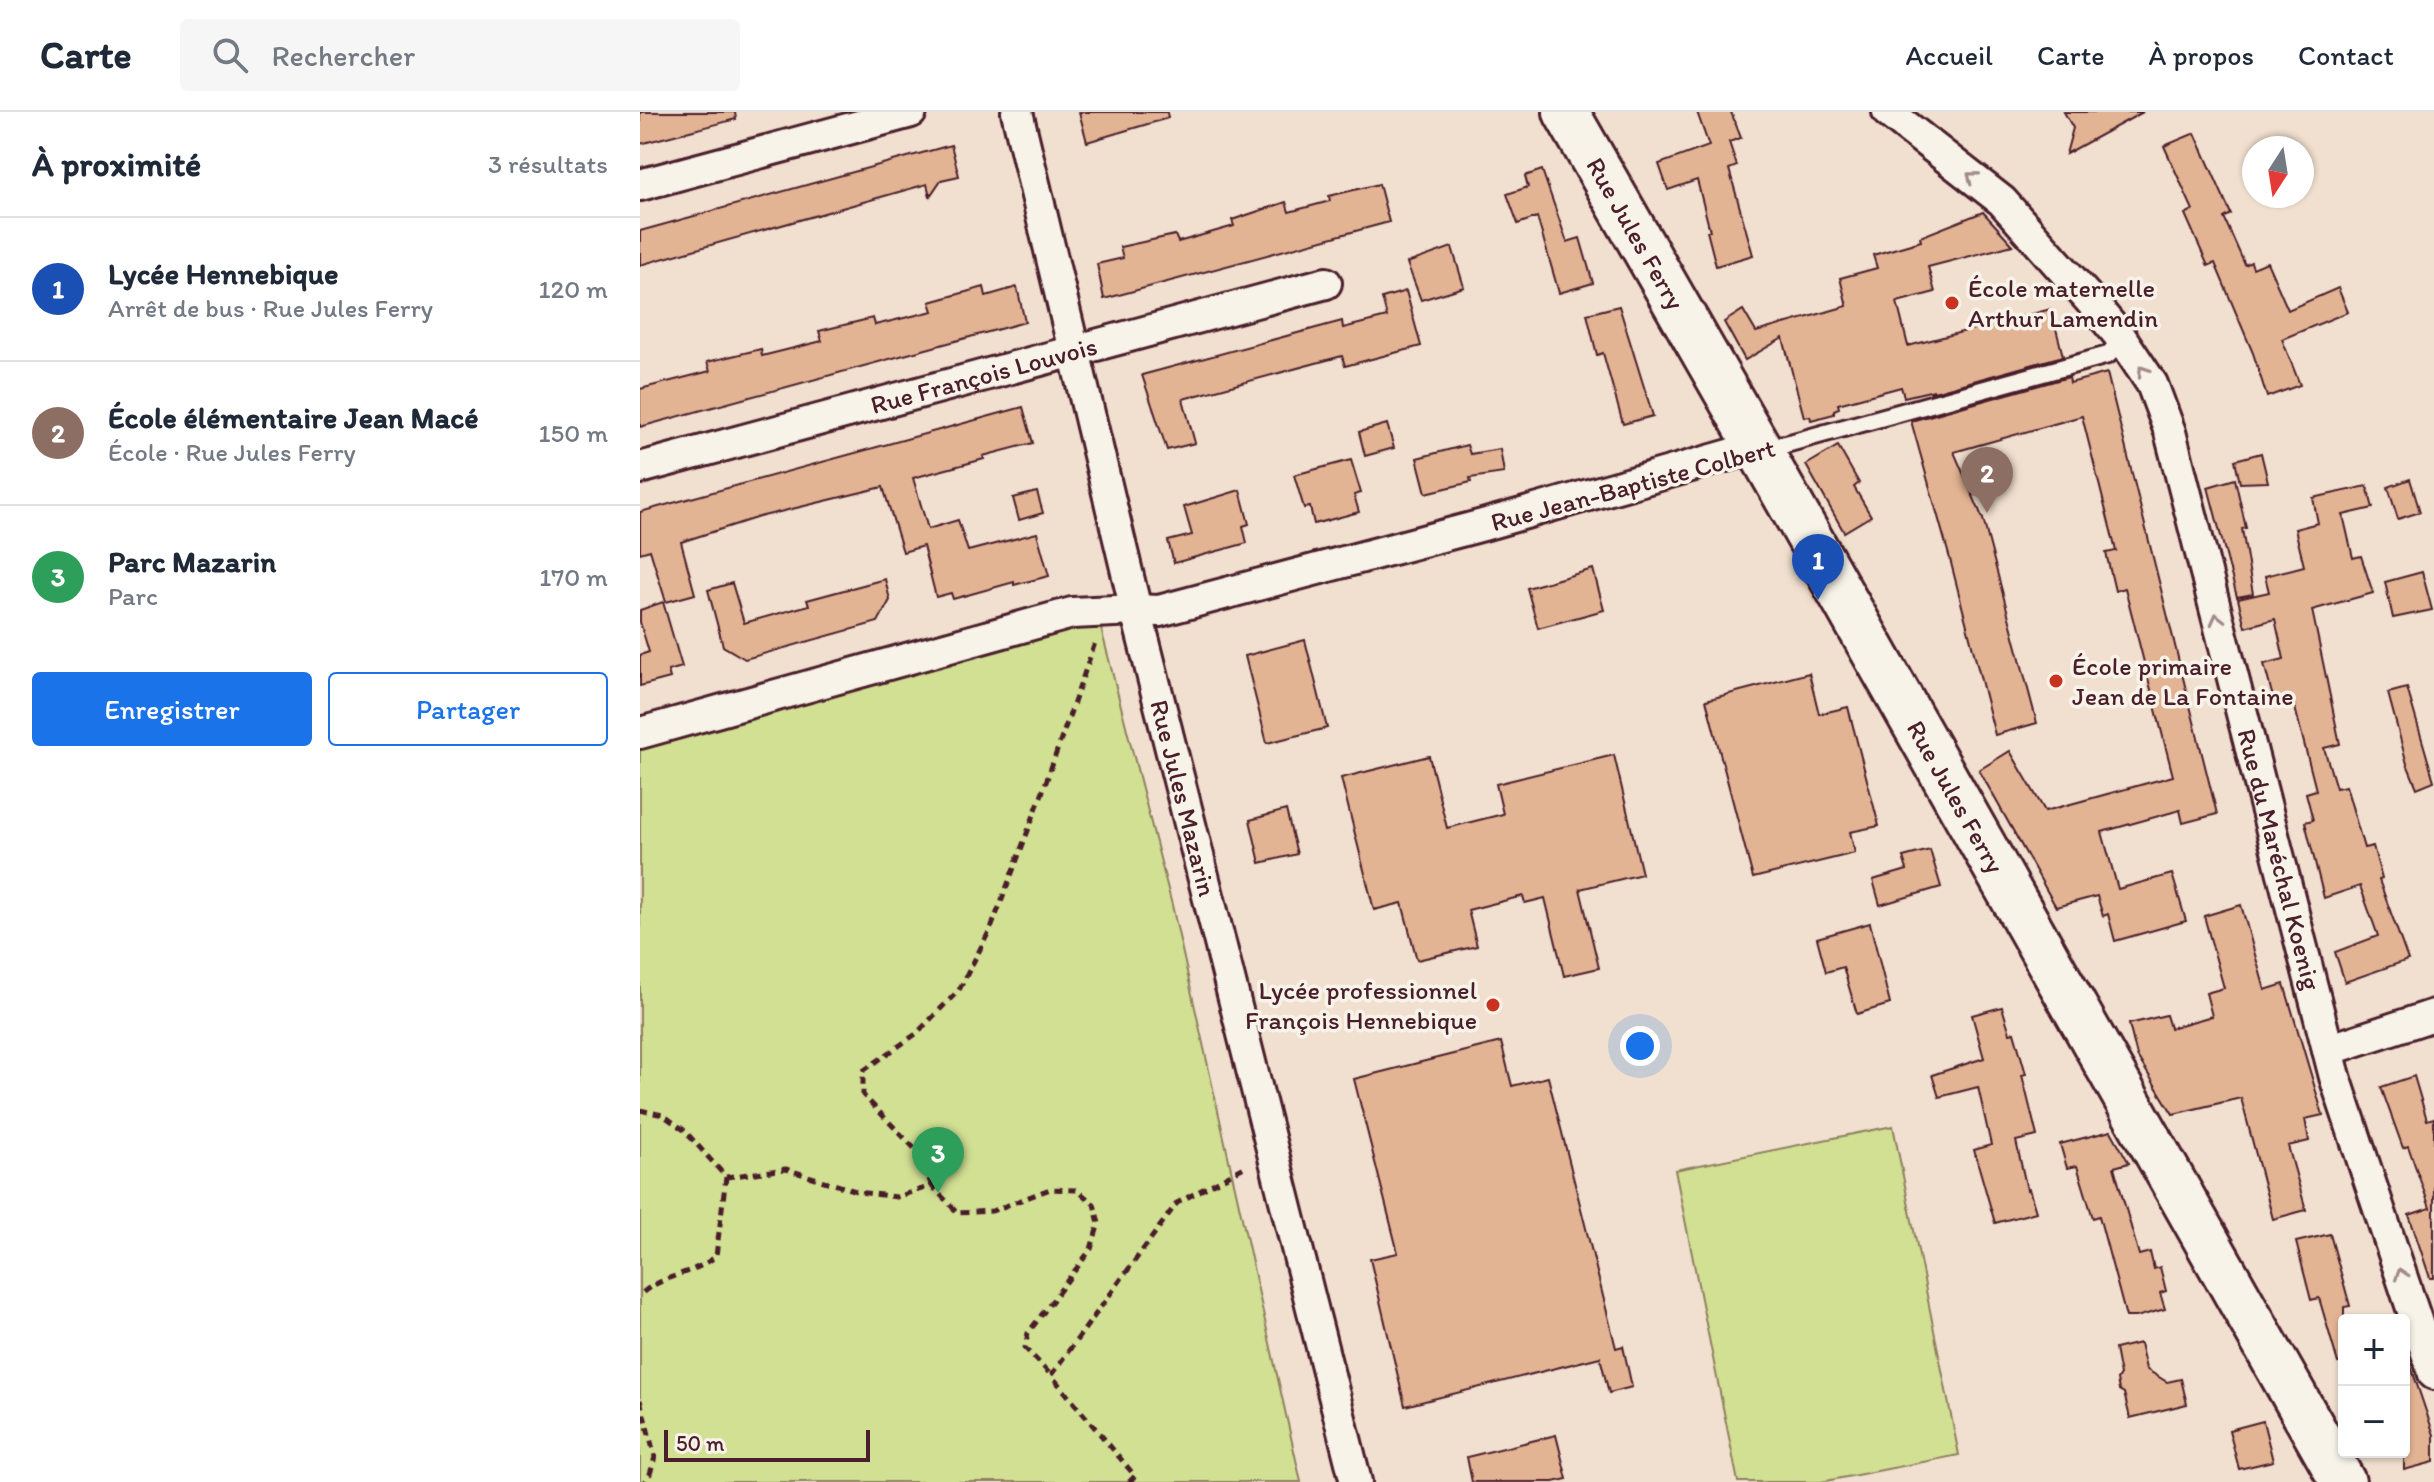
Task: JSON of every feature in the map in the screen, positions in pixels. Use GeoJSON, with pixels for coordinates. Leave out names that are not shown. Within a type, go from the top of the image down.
{"type":"FeatureCollection","features":[{"type":"Feature","properties":{"kind":"street"},"geometry":{"type":"LineString","coordinates":[[640,185],[911,112]]}},
{"type":"Feature","properties":{"kind":"street","name":"Rue Jules Mazarin"},"geometry":{"type":"LineString","coordinates":[[1017,112],[1136,610],[1356,1482]]}},
{"type":"Feature","properties":{"kind":"street","name":"Rue Jules Ferry"},"geometry":{"type":"LineString","coordinates":[[1566,112],[2343,1482]]}},
{"type":"Feature","properties":{"kind":"street","name":"Rue du Maréchal Koenig"},"geometry":{"type":"LineString","coordinates":[[1888,112],[2002,201],[2122,339],[2152,384],[2170,432],[2335,1077],[2434,1374]]}},
{"type":"Feature","properties":{"kind":"street","name":"Rue François Louvois"},"geometry":{"type":"LineString","coordinates":[[640,468],[1326,283]]}},
{"type":"Feature","properties":{"kind":"street","name":"Rue Jean-Baptiste Colbert"},"geometry":{"type":"LineString","coordinates":[[640,733],[1072,613],[1173,608],[1758,447]]}},
{"type":"Feature","properties":{"kind":"street"},"geometry":{"type":"LineString","coordinates":[[2328,1050],[2434,1015]]}},
{"type":"Feature","properties":{"kind":"lane","name":"Rue Jean-Baptiste Colbert"},"geometry":{"type":"LineString","coordinates":[[1758,447],[1786,444],[2108,355],[2122,339]]}},
{"type":"Feature","properties":{"kind":"path"},"geometry":{"type":"LineString","coordinates":[[1105,612],[992,926],[959,990],[916,1034],[863,1071],[863,1095],[916,1150],[932,1186],[958,1213],[992,1211],[1050,1189],[1077,1190],[1094,1204],[1099,1223],[1091,1249],[1028,1333],[1025,1348],[1135,1476],[1129,1482]]}},
{"type":"Feature","properties":{"kind":"path"},"geometry":{"type":"LineString","coordinates":[[640,1110],[663,1115],[684,1130],[726,1177],[716,1256],[705,1265],[649,1286],[640,1295]]}},
{"type":"Feature","properties":{"kind":"path"},"geometry":{"type":"LineString","coordinates":[[1051,1375],[1177,1203],[1250,1164]]}},
{"type":"Feature","properties":{"kind":"path"},"geometry":{"type":"LineString","coordinates":[[726,1177],[786,1169],[859,1192],[896,1197],[932,1186]]}},
{"type":"Feature","properties":{"kind":"path"},"geometry":{"type":"LineString","coordinates":[[640,1400],[655,1457],[644,1482]]}},
{"type":"Feature","properties":{"kind":"green space"},"geometry":{"type":"Polygon","coordinates":[[[1097,613],[1172,905],[1301,1482],[640,1482],[640,742],[1097,613]]]}},
{"type":"Feature","properties":{"kind":"green space"},"geometry":{"type":"Polygon","coordinates":[[[1893,1126],[1959,1455],[1821,1482],[1738,1482],[1675,1170],[1893,1126]]]}},
{"type":"Feature","properties":{"kind":"building"},"geometry":{"type":"Polygon","coordinates":[[[640,112],[735,112],[736,119],[640,144],[640,112]]]}},
{"type":"Feature","properties":{"kind":"building"},"geometry":{"type":"Polygon","coordinates":[[[1079,112],[1167,112],[1168,118],[1087,142],[1079,112]]]}},
{"type":"Feature","properties":{"kind":"building"},"geometry":{"type":"Polygon","coordinates":[[[1697,112],[1731,112],[1741,138],[1729,142],[1737,166],[1729,169],[1753,255],[1716,266],[1697,180],[1668,190],[1659,164],[1709,146],[1697,112]]]}},
{"type":"Feature","properties":{"kind":"building"},"geometry":{"type":"Polygon","coordinates":[[[2064,112],[2143,112],[2066,154],[2073,128],[2064,112]]]}},
{"type":"Feature","properties":{"kind":"building"},"geometry":{"type":"Polygon","coordinates":[[[2195,133],[2231,214],[2224,218],[2245,265],[2251,262],[2253,268],[2267,262],[2288,310],[2338,288],[2348,312],[2282,339],[2300,385],[2267,397],[2253,353],[2215,263],[2208,266],[2185,214],[2193,210],[2164,146],[2195,133]]]}},
{"type":"Feature","properties":{"kind":"building"},"geometry":{"type":"Polygon","coordinates":[[[951,145],[959,176],[941,180],[930,196],[927,184],[640,265],[640,231],[951,145]]]}},
{"type":"Feature","properties":{"kind":"building"},"geometry":{"type":"Polygon","coordinates":[[[1542,170],[1567,242],[1580,238],[1593,283],[1559,293],[1537,217],[1518,224],[1507,194],[1528,187],[1525,176],[1542,170]]]}},
{"type":"Feature","properties":{"kind":"building"},"geometry":{"type":"Polygon","coordinates":[[[1379,184],[1389,222],[1104,299],[1097,264],[1123,258],[1120,247],[1175,235],[1178,242],[1234,226],[1232,220],[1286,202],[1289,212],[1330,201],[1329,196],[1379,184]]]}},
{"type":"Feature","properties":{"kind":"building","name":"École maternelle Arthur Lamendin"},"geometry":{"type":"Polygon","coordinates":[[[1983,212],[2013,245],[1928,267],[1935,292],[1897,302],[1908,346],[2051,309],[2063,356],[1930,393],[1934,390],[1904,397],[1901,387],[1838,404],[1839,408],[1834,410],[1834,414],[1811,420],[1810,416],[1804,417],[1783,338],[1745,360],[1724,322],[1743,310],[1756,332],[1847,306],[1840,278],[1877,268],[1873,255],[1921,241],[1920,237],[1983,212]]]}},
{"type":"Feature","properties":{"kind":"building"},"geometry":{"type":"Polygon","coordinates":[[[1452,247],[1464,287],[1421,300],[1407,263],[1452,247]]]}},
{"type":"Feature","properties":{"kind":"building"},"geometry":{"type":"Polygon","coordinates":[[[984,287],[986,296],[1017,287],[1025,322],[640,427],[640,389],[710,371],[707,362],[761,349],[762,356],[822,341],[819,331],[873,318],[875,325],[933,311],[930,302],[984,287]]]}},
{"type":"Feature","properties":{"kind":"building"},"geometry":{"type":"Polygon","coordinates":[[[1406,291],[1421,346],[1345,366],[1342,356],[1183,399],[1195,443],[1167,450],[1142,375],[1342,321],[1343,328],[1387,317],[1382,298],[1406,291]]]}},
{"type":"Feature","properties":{"kind":"building"},"geometry":{"type":"Polygon","coordinates":[[[1619,306],[1653,416],[1623,424],[1603,353],[1597,355],[1587,314],[1619,306]]]}},
{"type":"Feature","properties":{"kind":"building"},"geometry":{"type":"Polygon","coordinates":[[[2107,373],[2217,814],[2183,823],[2180,810],[2102,832],[2118,889],[2172,874],[2186,921],[2115,941],[2108,914],[2103,916],[2097,896],[2056,907],[1979,770],[2010,751],[2045,811],[2173,776],[2125,588],[2115,591],[2106,553],[2116,551],[2082,416],[1954,452],[1983,519],[2037,723],[1995,735],[1911,421],[2069,377],[2070,383],[2107,373]]]}},
{"type":"Feature","properties":{"kind":"building"},"geometry":{"type":"Polygon","coordinates":[[[1023,407],[1033,443],[913,478],[928,529],[958,520],[968,551],[1037,533],[1049,576],[953,599],[951,593],[936,597],[923,546],[903,552],[883,487],[759,517],[681,542],[695,594],[666,602],[650,550],[640,553],[640,512],[1023,407]]]}},
{"type":"Feature","properties":{"kind":"building"},"geometry":{"type":"Polygon","coordinates":[[[1387,424],[1394,448],[1365,456],[1359,432],[1387,424]]]}},
{"type":"Feature","properties":{"kind":"building"},"geometry":{"type":"Polygon","coordinates":[[[1467,445],[1470,454],[1500,449],[1504,473],[1470,478],[1471,482],[1426,493],[1417,458],[1467,445]]]}},
{"type":"Feature","properties":{"kind":"building"},"geometry":{"type":"Polygon","coordinates":[[[1838,446],[1859,483],[1854,487],[1871,516],[1844,532],[1806,465],[1838,446]]]}},
{"type":"Feature","properties":{"kind":"building"},"geometry":{"type":"Polygon","coordinates":[[[2261,453],[2268,482],[2240,483],[2235,460],[2261,453]]]}},
{"type":"Feature","properties":{"kind":"building"},"geometry":{"type":"Polygon","coordinates":[[[1351,460],[1361,493],[1354,495],[1359,512],[1314,524],[1310,507],[1304,508],[1294,475],[1351,460]]]}},
{"type":"Feature","properties":{"kind":"building"},"geometry":{"type":"Polygon","coordinates":[[[2235,479],[2246,528],[2242,529],[2253,594],[2237,597],[2208,487],[2235,479]]]}},
{"type":"Feature","properties":{"kind":"building"},"geometry":{"type":"Polygon","coordinates":[[[2410,479],[2420,512],[2398,519],[2388,487],[2410,479]]]}},
{"type":"Feature","properties":{"kind":"building"},"geometry":{"type":"Polygon","coordinates":[[[2367,486],[2373,508],[2343,515],[2353,558],[2361,556],[2373,593],[2312,610],[2340,744],[2324,748],[2336,788],[2346,786],[2364,848],[2373,846],[2382,879],[2379,880],[2408,960],[2345,982],[2335,952],[2378,936],[2360,886],[2324,898],[2305,822],[2313,820],[2306,793],[2316,790],[2293,700],[2275,705],[2264,664],[2284,659],[2275,619],[2245,627],[2238,599],[2269,592],[2265,576],[2304,566],[2295,529],[2318,523],[2313,498],[2367,486]]]}},
{"type":"Feature","properties":{"kind":"building"},"geometry":{"type":"Polygon","coordinates":[[[1240,490],[1249,524],[1243,526],[1247,543],[1174,563],[1168,541],[1192,535],[1184,507],[1240,490]]]}},
{"type":"Feature","properties":{"kind":"building"},"geometry":{"type":"Polygon","coordinates":[[[1037,492],[1043,513],[1019,520],[1013,498],[1037,492]]]}},
{"type":"Feature","properties":{"kind":"building"},"geometry":{"type":"Polygon","coordinates":[[[1593,569],[1604,610],[1538,628],[1527,588],[1593,569]]]}},
{"type":"Feature","properties":{"kind":"building"},"geometry":{"type":"Polygon","coordinates":[[[2422,572],[2432,610],[2393,618],[2385,582],[2422,572]]]}},
{"type":"Feature","properties":{"kind":"building"},"geometry":{"type":"Polygon","coordinates":[[[885,579],[890,600],[878,622],[745,659],[723,646],[708,590],[732,583],[744,623],[809,605],[807,600],[885,579]]]}},
{"type":"Feature","properties":{"kind":"building"},"geometry":{"type":"Polygon","coordinates":[[[663,602],[682,667],[668,671],[670,678],[640,686],[640,655],[649,652],[640,622],[640,610],[663,602]]]}},
{"type":"Feature","properties":{"kind":"building"},"geometry":{"type":"Polygon","coordinates":[[[1305,640],[1327,728],[1267,743],[1245,656],[1305,640]]]}},
{"type":"Feature","properties":{"kind":"building"},"geometry":{"type":"Polygon","coordinates":[[[1809,673],[1819,714],[1848,707],[1879,826],[1850,832],[1855,853],[1753,878],[1706,700],[1809,673]]]}},
{"type":"Feature","properties":{"kind":"building"},"geometry":{"type":"Polygon","coordinates":[[[2407,688],[2434,781],[2417,788],[2407,764],[2388,693],[2407,688]]]}},
{"type":"Feature","properties":{"kind":"building"},"geometry":{"type":"Polygon","coordinates":[[[1614,755],[1642,874],[1580,889],[1599,968],[1564,976],[1545,898],[1525,903],[1523,896],[1468,910],[1477,946],[1417,960],[1402,903],[1374,910],[1341,778],[1429,756],[1447,828],[1503,814],[1496,784],[1614,755]]]}},
{"type":"Feature","properties":{"kind":"building"},"geometry":{"type":"Polygon","coordinates":[[[1286,810],[1297,854],[1260,863],[1250,820],[1286,810]]]}},
{"type":"Feature","properties":{"kind":"building"},"geometry":{"type":"Polygon","coordinates":[[[1930,850],[1941,887],[1880,905],[1873,880],[1907,870],[1903,857],[1930,850]]]}},
{"type":"Feature","properties":{"kind":"building"},"geometry":{"type":"Polygon","coordinates":[[[2241,905],[2265,990],[2284,984],[2323,1115],[2305,1119],[2309,1141],[2288,1146],[2306,1210],[2273,1219],[2241,1098],[2173,1114],[2137,1056],[2129,1024],[2166,1015],[2170,1028],[2212,1016],[2206,993],[2224,988],[2204,916],[2241,905]]]}},
{"type":"Feature","properties":{"kind":"building"},"geometry":{"type":"Polygon","coordinates":[[[1870,923],[1890,1004],[1857,1014],[1843,967],[1826,972],[1817,938],[1870,923]]]}},
{"type":"Feature","properties":{"kind":"building"},"geometry":{"type":"Polygon","coordinates":[[[2002,1007],[2010,1033],[2014,1032],[2026,1074],[2022,1075],[2037,1136],[2016,1141],[2027,1190],[2036,1212],[1995,1223],[1974,1150],[1991,1145],[1978,1087],[1939,1097],[1932,1075],[1984,1058],[1972,1015],[2002,1007]]]}},
{"type":"Feature","properties":{"kind":"building"},"geometry":{"type":"Polygon","coordinates":[[[1501,1042],[1512,1086],[1548,1077],[1616,1348],[1623,1346],[1632,1387],[1609,1393],[1600,1357],[1405,1406],[1370,1259],[1398,1253],[1354,1079],[1501,1042]]]}},
{"type":"Feature","properties":{"kind":"building"},"geometry":{"type":"Polygon","coordinates":[[[2414,1076],[2427,1120],[2434,1118],[2434,1278],[2430,1278],[2409,1215],[2430,1208],[2408,1146],[2403,1148],[2381,1087],[2414,1076]]]}},
{"type":"Feature","properties":{"kind":"building"},"geometry":{"type":"Polygon","coordinates":[[[2111,1131],[2129,1163],[2114,1167],[2139,1255],[2150,1252],[2154,1269],[2160,1267],[2166,1291],[2160,1293],[2165,1309],[2136,1317],[2126,1317],[2099,1216],[2093,1218],[2077,1166],[2067,1168],[2060,1144],[2111,1131]]]}},
{"type":"Feature","properties":{"kind":"building"},"geometry":{"type":"Polygon","coordinates":[[[2330,1234],[2350,1306],[2344,1307],[2344,1314],[2338,1314],[2338,1363],[2319,1298],[2311,1300],[2296,1242],[2330,1234]]]}},
{"type":"Feature","properties":{"kind":"building"},"geometry":{"type":"Polygon","coordinates":[[[2140,1343],[2146,1369],[2167,1382],[2181,1379],[2187,1404],[2130,1418],[2124,1393],[2119,1390],[2117,1380],[2120,1375],[2115,1349],[2140,1343]]]}},
{"type":"Feature","properties":{"kind":"building"},"geometry":{"type":"Polygon","coordinates":[[[2410,1364],[2434,1435],[2434,1462],[2404,1470],[2404,1458],[2410,1458],[2410,1364]]]}},
{"type":"Feature","properties":{"kind":"building"},"geometry":{"type":"Polygon","coordinates":[[[2263,1421],[2273,1461],[2239,1469],[2229,1430],[2263,1421]]]}},
{"type":"Feature","properties":{"kind":"building"},"geometry":{"type":"Polygon","coordinates":[[[1556,1435],[1567,1479],[1554,1482],[1472,1482],[1467,1457],[1556,1435]]]}},
{"type":"Feature","properties":{"kind":"place","name":"École maternelle Arthur Lamendin"},"geometry":{"type":"Point","coordinates":[1952,303]}},
{"type":"Feature","properties":{"kind":"place","name":"École élémentaire Jean Macé"},"geometry":{"type":"Point","coordinates":[1987,513]}},
{"type":"Feature","properties":{"kind":"place","name":"Lycée Hennebique"},"geometry":{"type":"Point","coordinates":[1818,600]}},
{"type":"Feature","properties":{"kind":"place","name":"École primaire Jean de La Fontaine"},"geometry":{"type":"Point","coordinates":[2056,681]}},
{"type":"Feature","properties":{"kind":"place","name":"Lycée professionnel François Hennebique"},"geometry":{"type":"Point","coordinates":[1493,1005]}},
{"type":"Feature","properties":{"kind":"place","name":"Parc Mazarin"},"geometry":{"type":"Point","coordinates":[938,1193]}}]}
